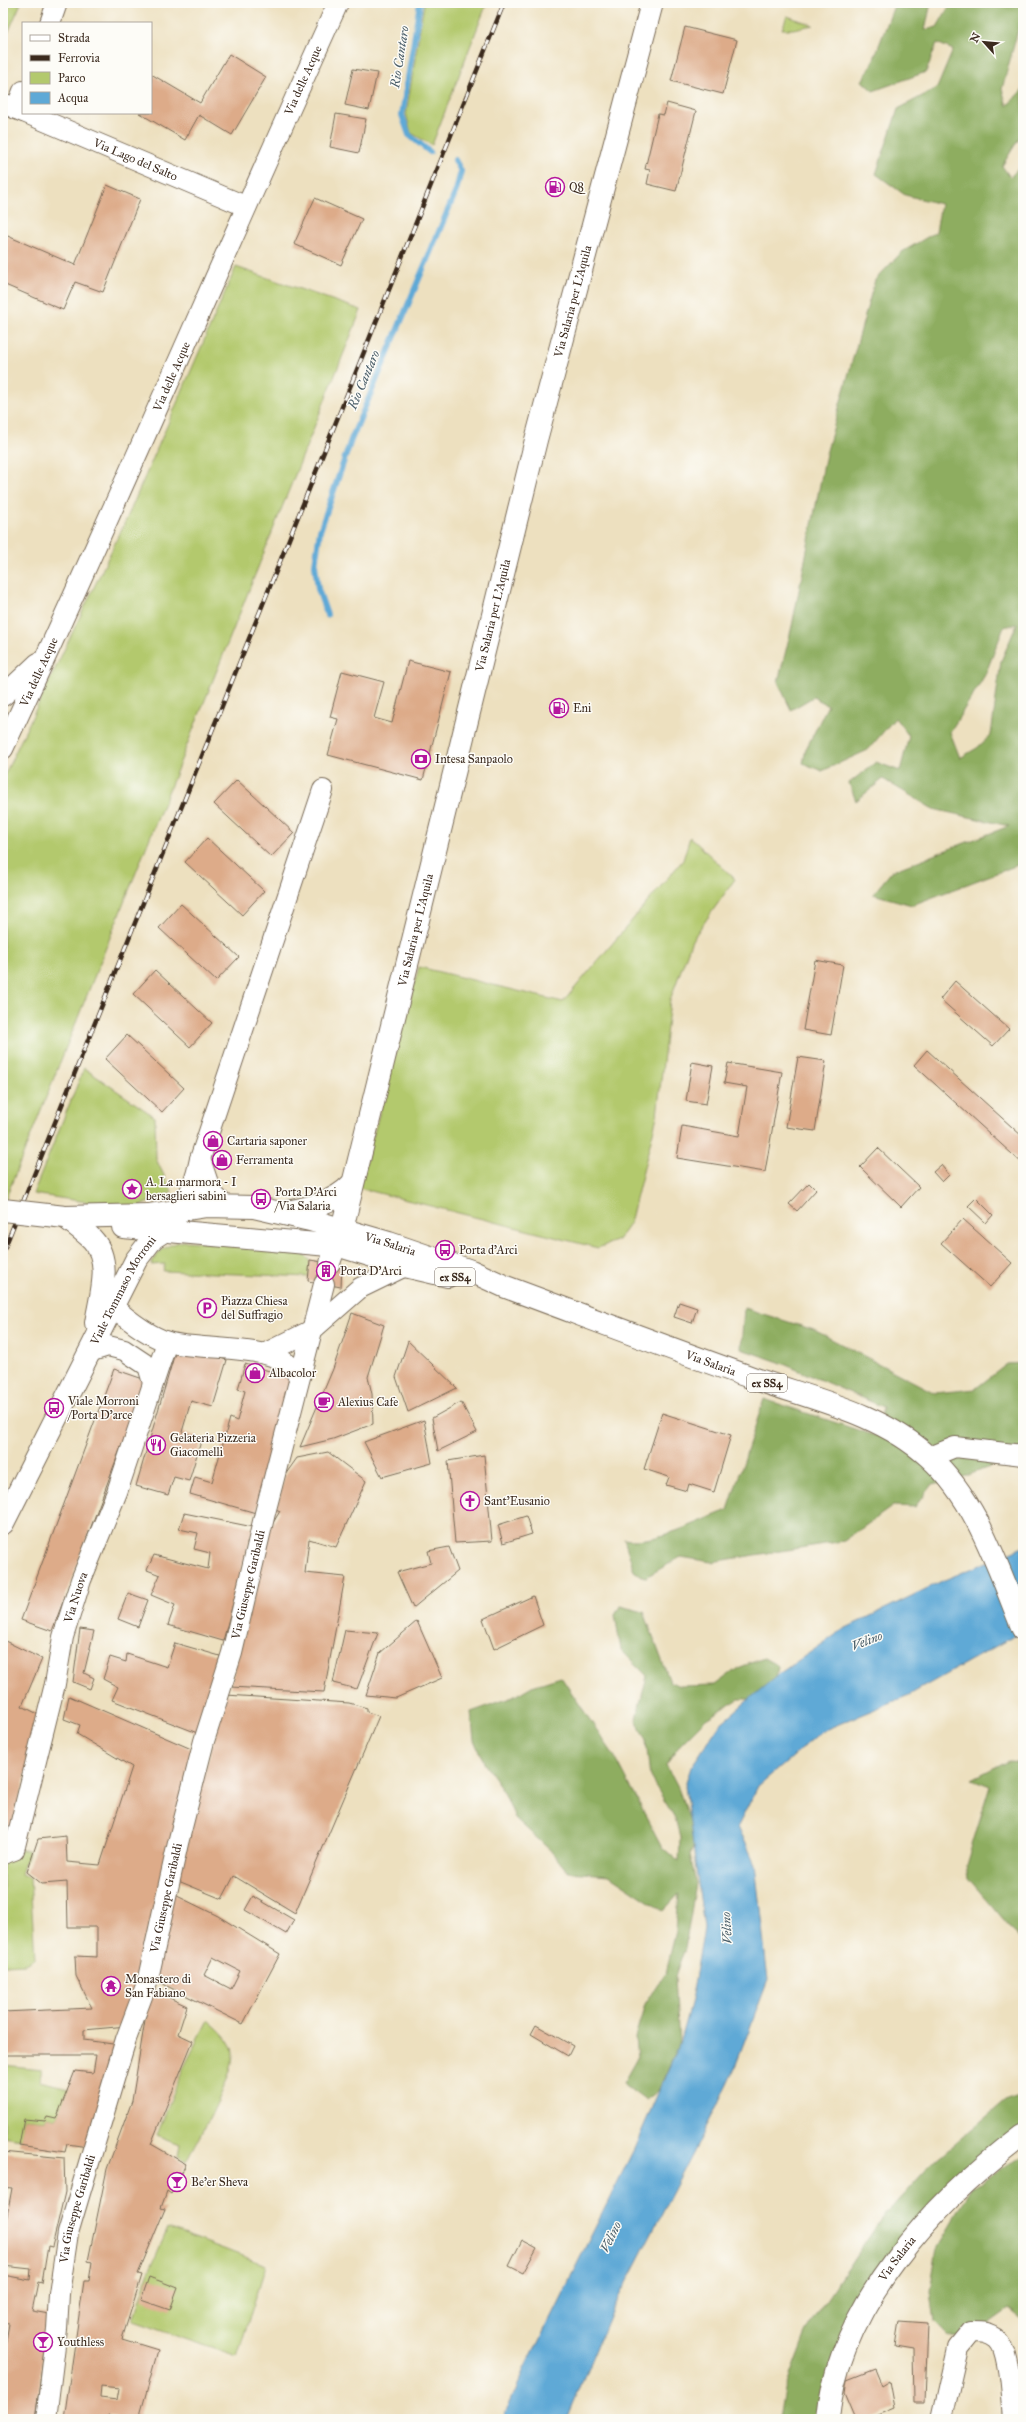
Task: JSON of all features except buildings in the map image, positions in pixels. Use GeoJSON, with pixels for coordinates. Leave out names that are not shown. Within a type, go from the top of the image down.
{"type":"FeatureCollection","features":[{"type":"Feature","properties":{"kind":"main road","name":"Via Salaria per L'Aquila"},"geometry":{"type":"LineString","coordinates":[[336,1246],[536,440],[652,3]]}},
{"type":"Feature","properties":{"kind":"main road"},"geometry":{"type":"LineString","coordinates":[[282,1213],[322,1204],[341,1194],[352,1184]]}},
{"type":"Feature","properties":{"kind":"main road"},"geometry":{"type":"LineString","coordinates":[[65,1217],[148,1215],[216,1206],[254,1207],[282,1213],[336,1246]]}},
{"type":"Feature","properties":{"kind":"main road","name":"Viale Tommaso Morroni"},"geometry":{"type":"LineString","coordinates":[[3,1523],[111,1305],[138,1256],[152,1238],[216,1206]]}},
{"type":"Feature","properties":{"kind":"main road"},"geometry":{"type":"LineString","coordinates":[[3,1210],[65,1217],[118,1227],[336,1246]]}},
{"type":"Feature","properties":{"kind":"main road"},"geometry":{"type":"LineString","coordinates":[[65,1217],[92,1239],[103,1255],[103,1278],[91,1347]]}},
{"type":"Feature","properties":{"kind":"main road"},"geometry":{"type":"LineString","coordinates":[[118,1227],[138,1256]]}},
{"type":"Feature","properties":{"kind":"main road","name":"Via Salaria"},"geometry":{"type":"LineString","coordinates":[[506,1287],[405,1266],[360,1252],[344,1236],[336,1246],[471,1271],[506,1287],[748,1376],[823,1401],[894,1430],[930,1457],[966,1499],[985,1537],[1023,1629]]}},
{"type":"Feature","properties":{"kind":"main road","name":"Via Salaria"},"geometry":{"type":"LineString","coordinates":[[828,2419],[830,2392],[846,2343],[868,2300],[895,2261],[943,2205],[1023,2134]]}},
{"type":"Feature","properties":{"kind":"street"},"geometry":{"type":"LineString","coordinates":[[50,22],[57,3]]}},
{"type":"Feature","properties":{"kind":"street","name":"Via delle Acque"},"geometry":{"type":"LineString","coordinates":[[3,749],[49,652],[245,206],[338,3]]}},
{"type":"Feature","properties":{"kind":"street"},"geometry":{"type":"LineString","coordinates":[[17,109],[22,93]]}},
{"type":"Feature","properties":{"kind":"street","name":"Via Lago del Salto"},"geometry":{"type":"LineString","coordinates":[[29,114],[245,206]]}},
{"type":"Feature","properties":{"kind":"street"},"geometry":{"type":"LineString","coordinates":[[3,696],[49,652]]}},
{"type":"Feature","properties":{"kind":"street"},"geometry":{"type":"LineString","coordinates":[[179,1210],[189,1197],[200,1159],[323,790]]}},
{"type":"Feature","properties":{"kind":"street"},"geometry":{"type":"LineString","coordinates":[[200,1159],[216,1206]]}},
{"type":"Feature","properties":{"kind":"street"},"geometry":{"type":"LineString","coordinates":[[266,1353],[312,1330],[360,1288],[405,1266]]}},
{"type":"Feature","properties":{"kind":"street","name":"Via Giuseppe Garibaldi"},"geometry":{"type":"LineString","coordinates":[[46,2419],[57,2329],[58,2294],[68,2232],[126,2039],[147,1983],[178,1844],[204,1741],[232,1653],[299,1378],[324,1284]]}},
{"type":"Feature","properties":{"kind":"street"},"geometry":{"type":"LineString","coordinates":[[111,1305],[131,1323],[167,1342],[266,1353],[290,1365],[299,1378]]}},
{"type":"Feature","properties":{"kind":"street","name":"Via Nuova"},"geometry":{"type":"LineString","coordinates":[[3,1854],[14,1850],[55,1684],[62,1637],[81,1580],[117,1492],[167,1342]]}},
{"type":"Feature","properties":{"kind":"street"},"geometry":{"type":"LineString","coordinates":[[91,1347],[108,1346],[124,1350],[148,1366],[153,1383]]}},
{"type":"Feature","properties":{"kind":"street"},"geometry":{"type":"LineString","coordinates":[[930,1457],[955,1447],[1023,1456]]}},
{"type":"Feature","properties":{"kind":"street"},"geometry":{"type":"LineString","coordinates":[[942,2419],[958,2348],[971,2332],[984,2332],[998,2340],[1005,2353],[1013,2419]]}},
{"type":"Feature","properties":{"kind":"green space"},"geometry":{"type":"Polygon","coordinates":[[[3,3],[21,3],[3,44],[3,3]]]}},
{"type":"Feature","properties":{"kind":"green space"},"geometry":{"type":"Polygon","coordinates":[[[424,3],[487,3],[432,145],[411,133],[406,114],[424,3]]]}},
{"type":"Feature","properties":{"kind":"green space"},"geometry":{"type":"Polygon","coordinates":[[[895,3],[931,3],[925,30],[937,27],[951,3],[1023,3],[1023,12],[1002,89],[1007,106],[1023,89],[1023,132],[1002,166],[1010,177],[1023,164],[1023,863],[912,905],[873,894],[892,871],[1009,826],[933,809],[883,779],[856,801],[849,783],[876,762],[900,771],[909,736],[895,718],[868,750],[822,771],[803,763],[806,749],[828,705],[813,697],[791,710],[778,682],[792,626],[826,454],[875,280],[902,252],[936,232],[941,204],[905,195],[876,174],[898,109],[937,88],[953,50],[937,43],[926,72],[873,91],[862,81],[872,64],[895,3]],[[1017,624],[1004,627],[985,675],[950,732],[960,758],[977,748],[991,735],[1001,661],[1017,624]]]}},
{"type":"Feature","properties":{"kind":"green space"},"geometry":{"type":"Polygon","coordinates":[[[787,16],[813,25],[793,29],[782,29],[787,16]]]}},
{"type":"Feature","properties":{"kind":"green space"},"geometry":{"type":"Polygon","coordinates":[[[236,267],[361,310],[5,1200],[3,1199],[3,778],[127,518],[236,267]]]}},
{"type":"Feature","properties":{"kind":"green space"},"geometry":{"type":"Polygon","coordinates":[[[690,837],[735,879],[692,940],[670,1000],[657,1116],[630,1223],[618,1240],[598,1248],[359,1188],[419,967],[563,1002],[683,860],[690,837]]]}},
{"type":"Feature","properties":{"kind":"green space"},"geometry":{"type":"Polygon","coordinates":[[[84,1068],[155,1117],[156,1159],[172,1192],[133,1209],[33,1194],[84,1068]]]}},
{"type":"Feature","properties":{"kind":"green space"},"geometry":{"type":"Polygon","coordinates":[[[185,1241],[296,1249],[310,1260],[310,1277],[163,1271],[165,1264],[151,1265],[157,1255],[165,1248],[185,1241]]]}},
{"type":"Feature","properties":{"kind":"green space"},"geometry":{"type":"Polygon","coordinates":[[[744,1308],[814,1330],[935,1393],[975,1389],[1007,1364],[1023,1363],[1023,1454],[966,1476],[932,1484],[915,1507],[893,1506],[844,1541],[711,1562],[681,1557],[644,1578],[634,1571],[624,1539],[649,1539],[690,1526],[728,1510],[764,1399],[876,1436],[883,1407],[779,1362],[741,1349],[744,1308]]]}},
{"type":"Feature","properties":{"kind":"green space"},"geometry":{"type":"Polygon","coordinates":[[[620,1606],[644,1612],[670,1682],[681,1686],[715,1685],[738,1668],[764,1658],[778,1666],[774,1693],[748,1699],[739,1699],[706,1719],[680,1745],[666,1765],[678,1788],[697,1840],[690,1854],[696,1883],[685,1948],[675,1977],[679,2044],[658,2091],[646,2100],[623,2083],[637,2058],[635,2037],[645,2004],[666,1972],[676,1931],[679,1894],[663,1911],[609,1875],[568,1872],[550,1850],[515,1818],[504,1792],[484,1763],[474,1740],[471,1712],[513,1697],[532,1686],[561,1677],[615,1757],[662,1847],[679,1862],[680,1837],[675,1818],[650,1777],[646,1741],[636,1719],[647,1676],[621,1650],[615,1615],[620,1606]]]}},
{"type":"Feature","properties":{"kind":"green space"},"geometry":{"type":"Polygon","coordinates":[[[1009,1760],[1023,1761],[1023,1942],[968,1878],[966,1865],[990,1786],[972,1779],[1009,1760]]]}},
{"type":"Feature","properties":{"kind":"green space"},"geometry":{"type":"Polygon","coordinates":[[[14,1850],[29,1850],[21,1874],[30,1878],[35,1958],[25,1964],[3,1965],[3,1854],[14,1850]]]}},
{"type":"Feature","properties":{"kind":"green space"},"geometry":{"type":"Polygon","coordinates":[[[208,2020],[222,2032],[232,2048],[233,2058],[224,2087],[208,2122],[187,2161],[178,2156],[180,2144],[157,2135],[184,2067],[208,2020]]]}},
{"type":"Feature","properties":{"kind":"green space"},"geometry":{"type":"Polygon","coordinates":[[[3,2065],[42,2069],[39,2081],[69,2088],[56,2119],[47,2117],[45,2121],[24,2119],[21,2139],[3,2136],[3,2065]]]}},
{"type":"Feature","properties":{"kind":"green space"},"geometry":{"type":"Polygon","coordinates":[[[1023,2095],[1023,2126],[995,2146],[836,2350],[821,2393],[820,2419],[780,2419],[785,2389],[807,2330],[881,2219],[935,2160],[1005,2101],[1023,2095]]]}},
{"type":"Feature","properties":{"kind":"green space"},"geometry":{"type":"Polygon","coordinates":[[[1023,2156],[1023,2320],[1009,2309],[968,2338],[949,2337],[934,2322],[930,2292],[937,2248],[972,2188],[1023,2156]]]}},
{"type":"Feature","properties":{"kind":"green space"},"geometry":{"type":"Polygon","coordinates":[[[168,2228],[266,2265],[237,2357],[133,2321],[148,2274],[168,2228]]]}},
{"type":"Feature","properties":{"kind":"water","name":"Velino"},"geometry":{"type":"Polygon","coordinates":[[[1023,1547],[1023,1631],[909,1695],[822,1731],[758,1786],[738,1826],[755,1864],[768,1980],[737,2062],[713,2114],[612,2310],[567,2419],[503,2419],[525,2369],[634,2149],[679,2044],[691,2001],[704,1928],[685,1786],[691,1767],[720,1724],[780,1673],[844,1629],[942,1581],[1023,1547]]]}},
{"type":"Feature","properties":{"kind":"waterway","name":"Rio Cantaro"},"geometry":{"type":"LineString","coordinates":[[420,3],[402,115],[409,135],[430,152]]}},
{"type":"Feature","properties":{"kind":"waterway","name":"Rio Cantaro"},"geometry":{"type":"LineString","coordinates":[[327,615],[318,589],[315,565],[320,531],[351,440],[456,191],[461,171],[455,160]]}},
{"type":"Feature","properties":{"kind":"railway"},"geometry":{"type":"LineString","coordinates":[[3,1252],[504,3]]}},
{"type":"Feature","properties":{"kind":"place","name":"Q8"},"geometry":{"type":"Point","coordinates":[555,187]}},
{"type":"Feature","properties":{"kind":"place","name":"Eni"},"geometry":{"type":"Point","coordinates":[559,708]}},
{"type":"Feature","properties":{"kind":"place","name":"Intesa Sanpaolo"},"geometry":{"type":"Point","coordinates":[421,759]}},
{"type":"Feature","properties":{"kind":"place","name":"Cartaria saponer"},"geometry":{"type":"Point","coordinates":[213,1141]}},
{"type":"Feature","properties":{"kind":"place","name":"Ferramenta"},"geometry":{"type":"Point","coordinates":[222,1160]}},
{"type":"Feature","properties":{"kind":"place","name":"A. La marmora - I bersaglieri sabini"},"geometry":{"type":"Point","coordinates":[132,1189]}},
{"type":"Feature","properties":{"kind":"place","name":"Porta D'Arci /Via Salaria"},"geometry":{"type":"Point","coordinates":[261,1199]}},
{"type":"Feature","properties":{"kind":"place","name":"Porta d'Arci"},"geometry":{"type":"Point","coordinates":[445,1250]}},
{"type":"Feature","properties":{"kind":"place","name":"Porta D'Arci"},"geometry":{"type":"Point","coordinates":[326,1271]}},
{"type":"Feature","properties":{"kind":"place","name":"Piazza Chiesa del Suffragio"},"geometry":{"type":"Point","coordinates":[207,1308]}},
{"type":"Feature","properties":{"kind":"place","name":"Albacolor"},"geometry":{"type":"Point","coordinates":[255,1373]}},
{"type":"Feature","properties":{"kind":"place","name":"Alexius Cafe"},"geometry":{"type":"Point","coordinates":[324,1402]}},
{"type":"Feature","properties":{"kind":"place","name":"Viale Morroni /Porta D'arce"},"geometry":{"type":"Point","coordinates":[54,1408]}},
{"type":"Feature","properties":{"kind":"place","name":"Gelateria Pizzeria Giacomelli"},"geometry":{"type":"Point","coordinates":[156,1445]}},
{"type":"Feature","properties":{"kind":"place","name":"Sant'Eusanio"},"geometry":{"type":"Point","coordinates":[470,1501]}},
{"type":"Feature","properties":{"kind":"place","name":"Monastero di San Fabiano"},"geometry":{"type":"Point","coordinates":[111,1986]}},
{"type":"Feature","properties":{"kind":"place","name":"Be'er Sheva"},"geometry":{"type":"Point","coordinates":[177,2182]}},
{"type":"Feature","properties":{"kind":"place","name":"Youthless"},"geometry":{"type":"Point","coordinates":[43,2342]}}]}
